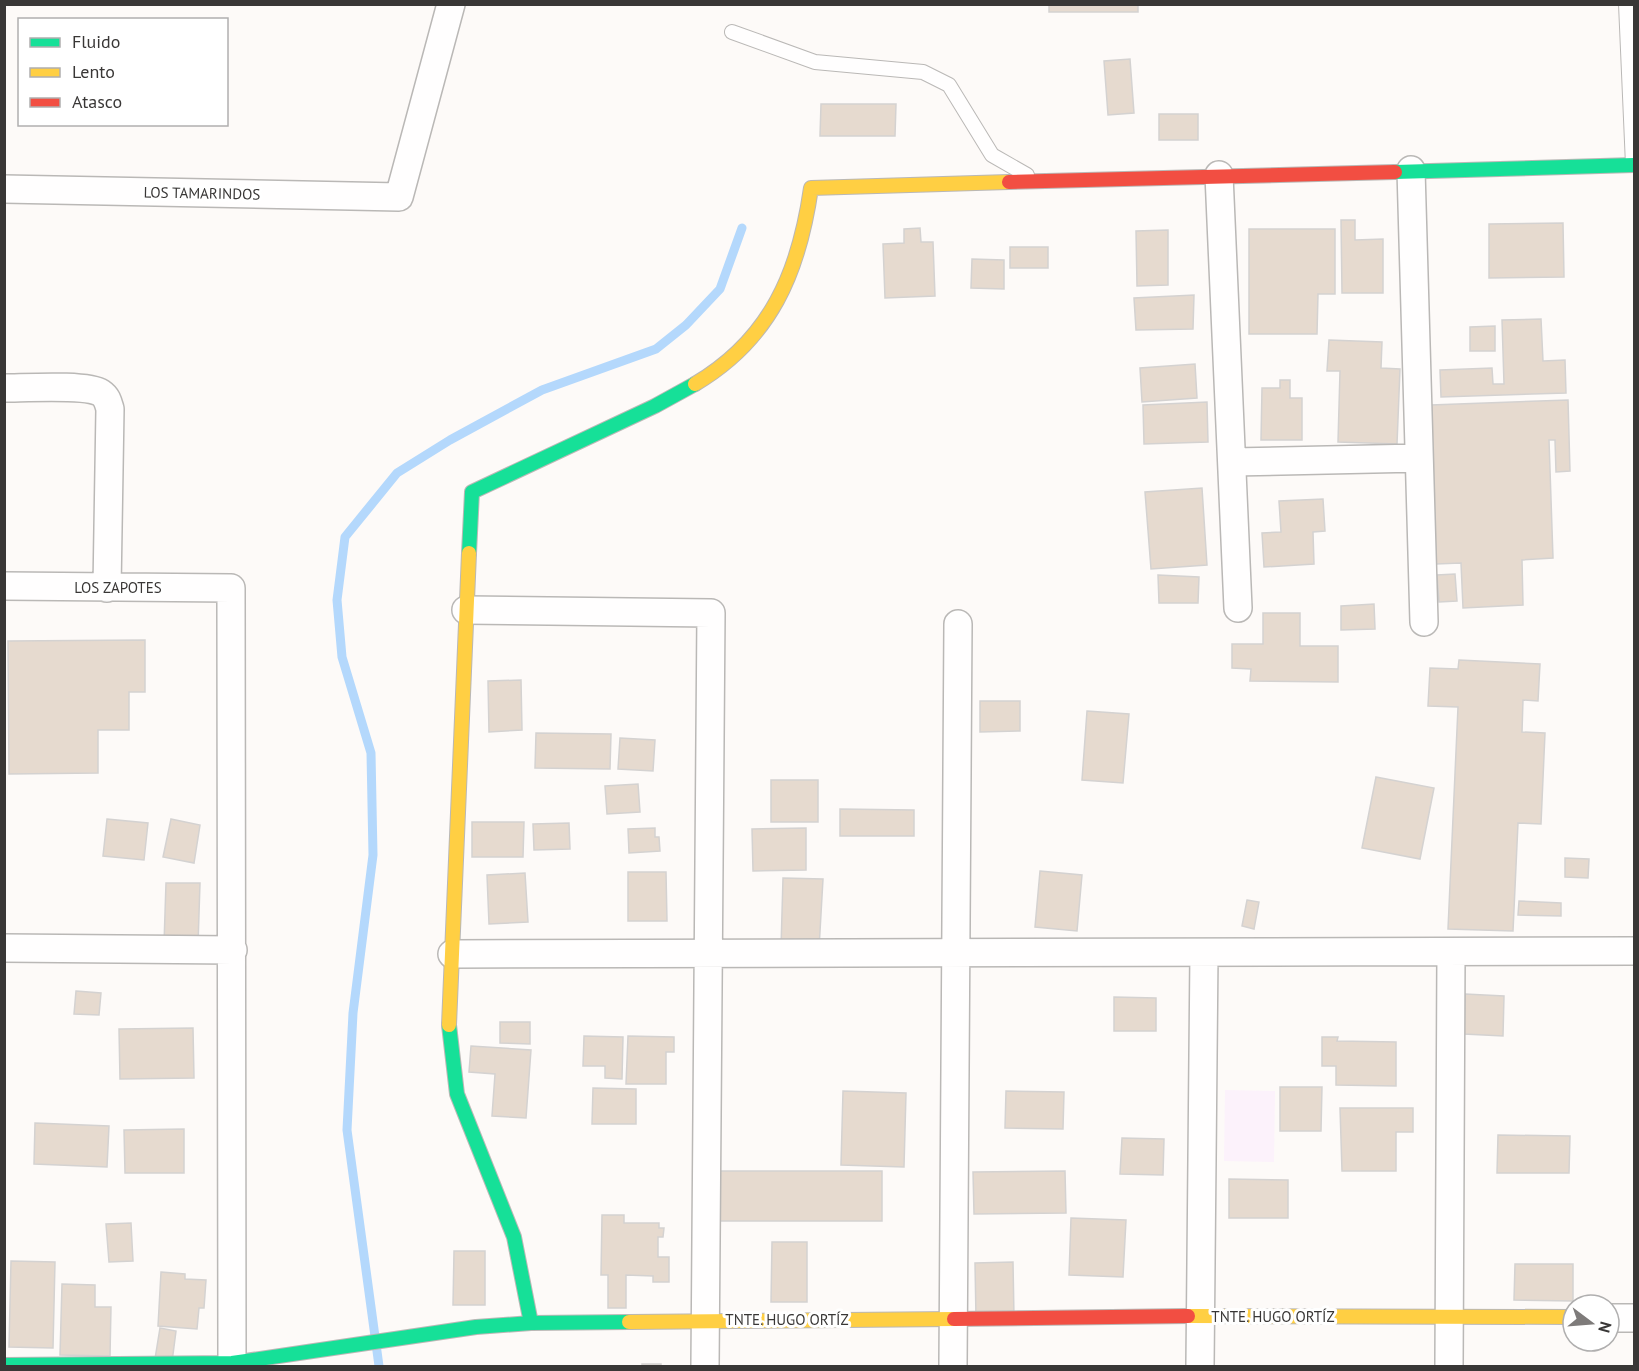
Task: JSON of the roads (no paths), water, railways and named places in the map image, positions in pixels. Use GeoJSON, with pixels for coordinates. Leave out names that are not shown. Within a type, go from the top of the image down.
{"type":"FeatureCollection","features":[{"type":"Feature","properties":{"kind":"street","name":"LOS TAMARINDOS"},"geometry":{"type":"LineString","coordinates":[[4,189],[399,197],[451,4]]}},
{"type":"Feature","properties":{"kind":"street"},"geometry":{"type":"LineString","coordinates":[[531,1323],[514,1238],[457,1094],[449,1037],[472,492],[667,400],[719,370],[761,329],[789,280],[806,231],[811,188],[1634,165]]}},
{"type":"Feature","properties":{"kind":"street"},"geometry":{"type":"LineString","coordinates":[[1411,170],[1424,622]]}},
{"type":"Feature","properties":{"kind":"street"},"geometry":{"type":"LineString","coordinates":[[1219,175],[1238,608]]}},
{"type":"Feature","properties":{"kind":"street"},"geometry":{"type":"LineString","coordinates":[[4,388],[83,388],[98,391],[107,397],[110,409],[107,588]]}},
{"type":"Feature","properties":{"kind":"street"},"geometry":{"type":"LineString","coordinates":[[1232,462],[1419,458]]}},
{"type":"Feature","properties":{"kind":"street","name":"LOS ZAPOTES"},"geometry":{"type":"LineString","coordinates":[[4,586],[231,588],[233,950]]}},
{"type":"Feature","properties":{"kind":"street"},"geometry":{"type":"LineString","coordinates":[[466,610],[711,613],[706,952],[705,1366]]}},
{"type":"Feature","properties":{"kind":"street"},"geometry":{"type":"LineString","coordinates":[[953,1366],[958,624]]}},
{"type":"Feature","properties":{"kind":"street"},"geometry":{"type":"LineString","coordinates":[[4,948],[233,950],[239,1364]]}},
{"type":"Feature","properties":{"kind":"street"},"geometry":{"type":"LineString","coordinates":[[453,954],[1635,951]]}},
{"type":"Feature","properties":{"kind":"street"},"geometry":{"type":"LineString","coordinates":[[1200,1366],[1204,953]]}},
{"type":"Feature","properties":{"kind":"street"},"geometry":{"type":"LineString","coordinates":[[1449,1366],[1451,953]]}},
{"type":"Feature","properties":{"kind":"street","name":"TNTE. HUGO ORTÍZ"},"geometry":{"type":"LineString","coordinates":[[4,1365],[239,1364],[421,1336],[531,1323],[705,1319],[1200,1316],[1561,1317]]}},
{"type":"Feature","properties":{"kind":"lane"},"geometry":{"type":"LineString","coordinates":[[1626,4],[1634,165]]}},
{"type":"Feature","properties":{"kind":"lane"},"geometry":{"type":"LineString","coordinates":[[732,32],[815,62],[923,72],[949,85],[992,155],[1036,180]]}},
{"type":"Feature","properties":{"kind":"waterway"},"geometry":{"type":"LineString","coordinates":[[379,1366],[347,1130],[353,1013],[373,855],[371,753],[342,657],[337,600],[345,537],[397,473],[450,440],[542,390],[656,349],[686,325],[720,289],[742,228]]}}]}
